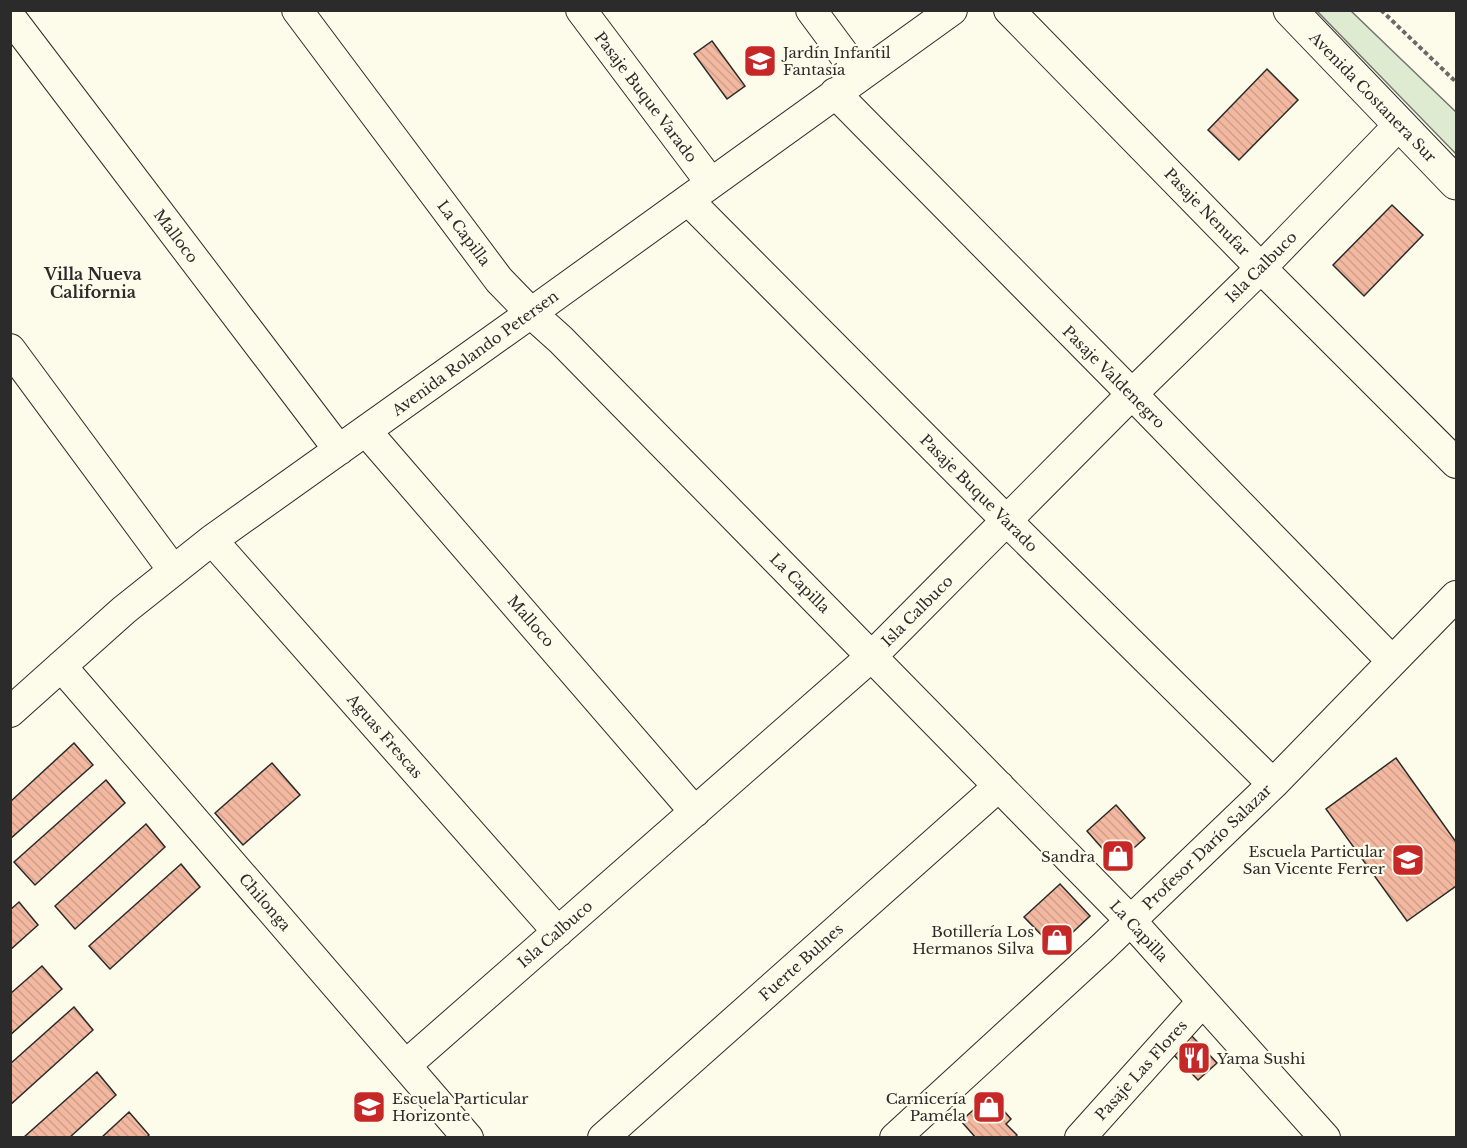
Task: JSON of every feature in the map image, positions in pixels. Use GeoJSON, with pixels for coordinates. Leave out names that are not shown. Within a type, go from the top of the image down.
{"type":"FeatureCollection","features":[{"type":"Feature","properties":{"kind":"main road","name":"Avenida Costanera Sur"},"geometry":{"type":"LineString","coordinates":[[1290,10],[1456,183]]}},
{"type":"Feature","properties":{"kind":"street","name":"La Capilla"},"geometry":{"type":"LineString","coordinates":[[297,10],[499,280],[567,346],[1131,921],[1325,1137]]}},
{"type":"Feature","properties":{"kind":"street","name":"Pasaje Buque Varado"},"geometry":{"type":"LineString","coordinates":[[581,10],[699,191],[1006,520],[1272,784]]}},
{"type":"Feature","properties":{"kind":"street"},"geometry":{"type":"LineString","coordinates":[[811,10],[860,76]]}},
{"type":"Feature","properties":{"kind":"street","name":"Avenida Rolando Petersen"},"geometry":{"type":"LineString","coordinates":[[10,712],[124,610],[212,540],[952,10]]}},
{"type":"Feature","properties":{"kind":"street","name":"Pasaje Nenufar"},"geometry":{"type":"LineString","coordinates":[[1009,10],[1456,463]]}},
{"type":"Feature","properties":{"kind":"street","name":"Malloco"},"geometry":{"type":"LineString","coordinates":[[18,19],[339,450]]}},
{"type":"Feature","properties":{"kind":"street","name":"Pasaje Valdenegro"},"geometry":{"type":"LineString","coordinates":[[835,93],[1392,661]]}},
{"type":"Feature","properties":{"kind":"street","name":"Isla Calbuco"},"geometry":{"type":"LineString","coordinates":[[406,1065],[872,656],[1132,394],[1262,268],[1399,125]]}},
{"type":"Feature","properties":{"kind":"street"},"geometry":{"type":"LineString","coordinates":[[10,349],[173,570]]}},
{"type":"Feature","properties":{"kind":"street","name":"Malloco"},"geometry":{"type":"LineString","coordinates":[[366,430],[695,812]]}},
{"type":"Feature","properties":{"kind":"street","name":"Aguas Frescas"},"geometry":{"type":"LineString","coordinates":[[212,540],[558,932]]}},
{"type":"Feature","properties":{"kind":"street","name":"Profesor Darío Salazar"},"geometry":{"type":"LineString","coordinates":[[895,1137],[1131,921],[1272,784],[1456,596]]}},
{"type":"Feature","properties":{"kind":"street","name":"Chilonga"},"geometry":{"type":"LineString","coordinates":[[61,666],[468,1137]]}},
{"type":"Feature","properties":{"kind":"street","name":"Fuerte Bulnes"},"geometry":{"type":"LineString","coordinates":[[603,1137],[999,786]]}},
{"type":"Feature","properties":{"kind":"street","name":"Pasaje Las Flores"},"geometry":{"type":"LineString","coordinates":[[1080,1137],[1202,1002]]}},
{"type":"Feature","properties":{"kind":"path"},"geometry":{"type":"LineString","coordinates":[[1381,10],[1456,82]]}},
{"type":"Feature","properties":{"kind":"green space"},"geometry":{"type":"Polygon","coordinates":[[[1317,11],[1351,11],[1456,112],[1456,154],[1317,11]]]}},
{"type":"Feature","properties":{"kind":"building"},"geometry":{"type":"Polygon","coordinates":[[[712,41],[745,86],[727,99],[694,54],[712,41]]]}},
{"type":"Feature","properties":{"kind":"building"},"geometry":{"type":"Polygon","coordinates":[[[1267,69],[1298,100],[1239,160],[1208,130],[1267,69]]]}},
{"type":"Feature","properties":{"kind":"building"},"geometry":{"type":"Polygon","coordinates":[[[1392,205],[1423,235],[1364,296],[1333,265],[1392,205]]]}},
{"type":"Feature","properties":{"kind":"building"},"geometry":{"type":"Polygon","coordinates":[[[74,743],[93,765],[10,839],[10,802],[74,743]]]}},
{"type":"Feature","properties":{"kind":"building"},"geometry":{"type":"Polygon","coordinates":[[[1396,758],[1456,842],[1456,886],[1407,921],[1326,809],[1396,758]]]}},
{"type":"Feature","properties":{"kind":"building"},"geometry":{"type":"Polygon","coordinates":[[[272,763],[300,795],[243,845],[215,813],[272,763]]]}},
{"type":"Feature","properties":{"kind":"building"},"geometry":{"type":"Polygon","coordinates":[[[106,780],[125,803],[35,885],[14,862],[106,780]]]}},
{"type":"Feature","properties":{"kind":"building"},"geometry":{"type":"Polygon","coordinates":[[[1116,805],[1145,838],[1116,864],[1087,831],[1116,805]]]}},
{"type":"Feature","properties":{"kind":"building"},"geometry":{"type":"Polygon","coordinates":[[[146,824],[165,847],[75,929],[55,906],[146,824]]]}},
{"type":"Feature","properties":{"kind":"building"},"geometry":{"type":"Polygon","coordinates":[[[181,864],[200,887],[110,969],[89,946],[181,864]]]}},
{"type":"Feature","properties":{"kind":"building"},"geometry":{"type":"Polygon","coordinates":[[[1060,884],[1090,916],[1055,949],[1024,917],[1060,884]]]}},
{"type":"Feature","properties":{"kind":"building"},"geometry":{"type":"Polygon","coordinates":[[[19,902],[38,925],[10,950],[10,910],[19,902]]]}},
{"type":"Feature","properties":{"kind":"building"},"geometry":{"type":"Polygon","coordinates":[[[42,966],[62,989],[10,1035],[10,994],[42,966]]]}},
{"type":"Feature","properties":{"kind":"building"},"geometry":{"type":"Polygon","coordinates":[[[74,1007],[93,1030],[10,1105],[10,1064],[74,1007]]]}},
{"type":"Feature","properties":{"kind":"building","name":"Yama Sushi"},"geometry":{"type":"Polygon","coordinates":[[[1190,1034],[1217,1063],[1198,1080],[1171,1052],[1190,1034]]]}},
{"type":"Feature","properties":{"kind":"building"},"geometry":{"type":"Polygon","coordinates":[[[97,1072],[116,1095],[69,1138],[23,1138],[97,1072]]]}},
{"type":"Feature","properties":{"kind":"building","name":"Carnicería Pamela"},"geometry":{"type":"Polygon","coordinates":[[[990,1095],[1011,1119],[1006,1124],[1017,1135],[1014,1138],[976,1138],[961,1121],[990,1095]]]}},
{"type":"Feature","properties":{"kind":"building"},"geometry":{"type":"Polygon","coordinates":[[[129,1112],[149,1135],[146,1138],[101,1138],[129,1112]]]}},
{"type":"Feature","properties":{"kind":"place","name":"Jardín Infantil Fantasía"},"geometry":{"type":"Point","coordinates":[760,61]}},
{"type":"Feature","properties":{"kind":"place","name":"Sandra"},"geometry":{"type":"Point","coordinates":[1118,856]}},
{"type":"Feature","properties":{"kind":"place","name":"Escuela Particular San Vicente Ferrer"},"geometry":{"type":"Point","coordinates":[1408,860]}},
{"type":"Feature","properties":{"kind":"place","name":"Botillería Los Hermanos Silva"},"geometry":{"type":"Point","coordinates":[1057,940]}},
{"type":"Feature","properties":{"kind":"place","name":"Yama Sushi"},"geometry":{"type":"Point","coordinates":[1194,1058]}},
{"type":"Feature","properties":{"kind":"place","name":"Escuela Particular Horizonte"},"geometry":{"type":"Point","coordinates":[369,1107]}},
{"type":"Feature","properties":{"kind":"place","name":"Carnicería Pamela"},"geometry":{"type":"Point","coordinates":[989,1107]}},
{"type":"Feature","properties":{"kind":"district","name":"Villa Nueva California"},"geometry":{"type":"Point","coordinates":[93,283]}}]}
